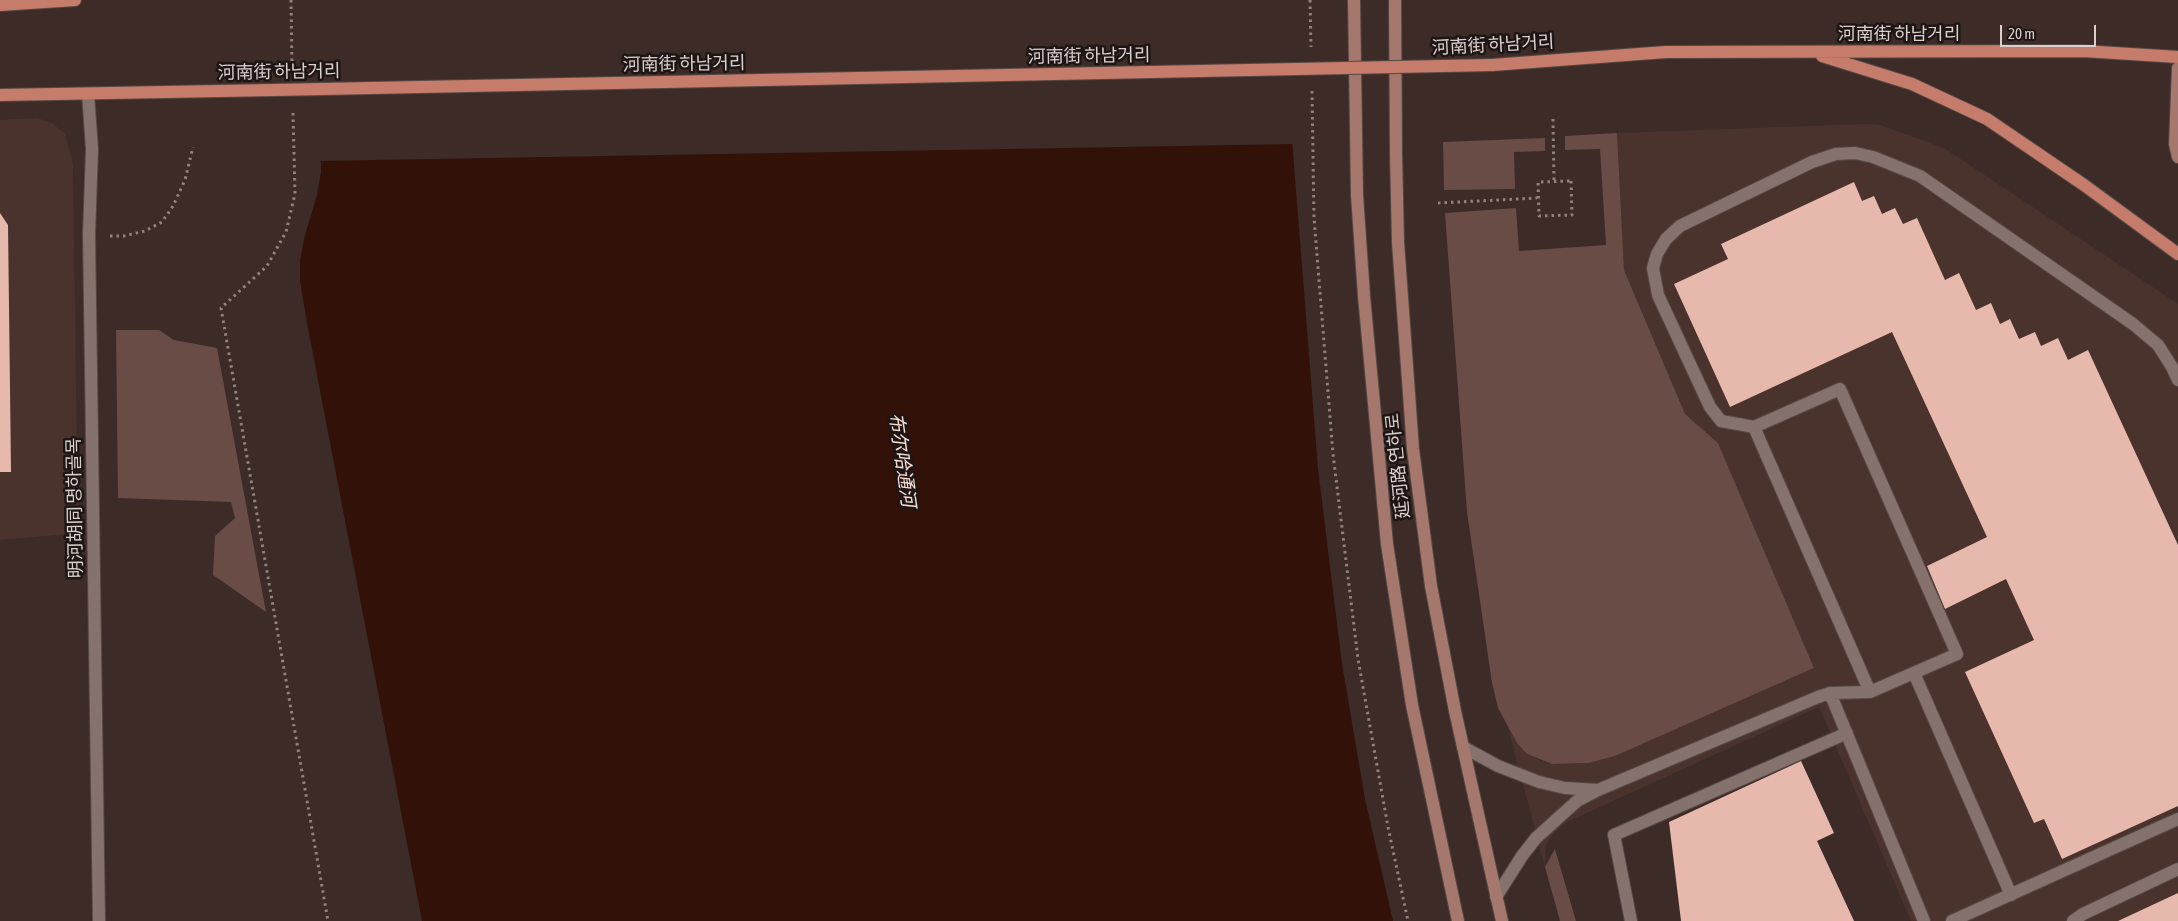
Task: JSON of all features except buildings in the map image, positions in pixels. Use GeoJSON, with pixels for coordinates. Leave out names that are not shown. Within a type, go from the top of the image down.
{"type":"FeatureCollection","features":[{"type":"Feature","properties":{"kind":"main road"},"geometry":{"type":"LineString","coordinates":[[0,5],[76,0]]}},
{"type":"Feature","properties":{"kind":"main road","name":"延河路 연하로"},"geometry":{"type":"LineString","coordinates":[[1354,0],[1357,194],[1364,296],[1387,544],[1412,705],[1458,921]]}},
{"type":"Feature","properties":{"kind":"main road","name":"延河路 연하로"},"geometry":{"type":"LineString","coordinates":[[1395,0],[1398,242],[1413,449],[1431,586],[1463,747],[1502,921]]}},
{"type":"Feature","properties":{"kind":"main road","name":"河南街 하남거리"},"geometry":{"type":"LineString","coordinates":[[0,95],[1492,65],[1666,52],[2083,52],[2178,57]]}},
{"type":"Feature","properties":{"kind":"main road"},"geometry":{"type":"LineString","coordinates":[[1810,52],[1912,84],[1987,119],[2084,185],[2178,254]]}},
{"type":"Feature","properties":{"kind":"main road"},"geometry":{"type":"LineString","coordinates":[[2178,68],[2175,144],[2178,157]]}},
{"type":"Feature","properties":{"kind":"street","name":"明河胡同 명하골목"},"geometry":{"type":"LineString","coordinates":[[88,94],[92,149],[89,234],[100,921]]}},
{"type":"Feature","properties":{"kind":"street"},"geometry":{"type":"LineString","coordinates":[[1496,897],[1536,838],[1572,806],[1598,790],[1830,693],[1870,692],[1957,654],[1840,389],[1754,427],[1721,421],[1710,407],[1658,295],[1653,268],[1656,254],[1666,238],[1680,226],[1812,162],[1836,154],[1855,153],[1873,157],[1920,176],[2133,324],[2158,346],[2178,380]]}},
{"type":"Feature","properties":{"kind":"street"},"geometry":{"type":"LineString","coordinates":[[1754,427],[1870,692]]}},
{"type":"Feature","properties":{"kind":"street"},"geometry":{"type":"LineString","coordinates":[[1914,673],[2011,895]]}},
{"type":"Feature","properties":{"kind":"street"},"geometry":{"type":"LineString","coordinates":[[1830,693],[1924,921]]}},
{"type":"Feature","properties":{"kind":"street"},"geometry":{"type":"LineString","coordinates":[[1631,921],[1614,835],[1847,733]]}},
{"type":"Feature","properties":{"kind":"street"},"geometry":{"type":"LineString","coordinates":[[1463,747],[1498,766],[1539,782],[1565,788],[1598,790]]}},
{"type":"Feature","properties":{"kind":"street"},"geometry":{"type":"LineString","coordinates":[[1952,921],[2178,819]]}},
{"type":"Feature","properties":{"kind":"street"},"geometry":{"type":"LineString","coordinates":[[2073,921],[2083,914],[2178,868]]}},
{"type":"Feature","properties":{"kind":"path"},"geometry":{"type":"LineString","coordinates":[[291,0],[292,68]]}},
{"type":"Feature","properties":{"kind":"path"},"geometry":{"type":"LineString","coordinates":[[1310,0],[1311,50]]}},
{"type":"Feature","properties":{"kind":"path"},"geometry":{"type":"LineString","coordinates":[[1312,89],[1314,218],[1333,454],[1358,659],[1388,827],[1408,921]]}},
{"type":"Feature","properties":{"kind":"path"},"geometry":{"type":"LineString","coordinates":[[293,107],[295,194],[286,232],[267,266],[220,308],[328,921]]}},
{"type":"Feature","properties":{"kind":"path"},"geometry":{"type":"LineString","coordinates":[[1553,119],[1554,182]]}},
{"type":"Feature","properties":{"kind":"path"},"geometry":{"type":"LineString","coordinates":[[89,234],[124,236],[145,231],[162,222],[173,206],[185,180],[193,147]]}},
{"type":"Feature","properties":{"kind":"path"},"geometry":{"type":"LineString","coordinates":[[1570,181],[1572,215],[1539,216],[1538,182],[1554,182],[1570,181]]}},
{"type":"Feature","properties":{"kind":"path"},"geometry":{"type":"LineString","coordinates":[[1438,203],[1538,198]]}},
{"type":"Feature","properties":{"kind":"shaded area"},"geometry":{"type":"Polygon","coordinates":[[[37,118],[52,123],[65,134],[73,165],[78,533],[0,540],[0,120],[37,118]]]}},
{"type":"Feature","properties":{"kind":"shaded area"},"geometry":{"type":"Polygon","coordinates":[[[1880,125],[1944,148],[2178,304],[2178,921],[1911,921],[1819,707],[1567,822],[1553,834],[1546,845],[1545,867],[1508,728],[1527,754],[1539,760],[1552,764],[1589,763],[1615,756],[1814,668],[1718,443],[1685,414],[1624,270],[1617,133],[1880,125]]]}},
{"type":"Feature","properties":{"kind":"shaded area"},"geometry":{"type":"Polygon","coordinates":[[[1617,133],[1624,270],[1685,414],[1718,443],[1814,668],[1615,756],[1589,763],[1552,764],[1527,754],[1517,743],[1498,708],[1492,683],[1467,512],[1445,213],[1516,208],[1519,251],[1606,245],[1600,149],[1565,150],[1565,136],[1617,133]]]}},
{"type":"Feature","properties":{"kind":"shaded area"},"geometry":{"type":"Polygon","coordinates":[[[1545,138],[1545,151],[1514,152],[1515,189],[1444,190],[1443,142],[1545,138]]]}},
{"type":"Feature","properties":{"kind":"shaded area"},"geometry":{"type":"Polygon","coordinates":[[[116,330],[159,330],[174,340],[217,348],[266,612],[213,575],[215,536],[235,518],[231,502],[118,498],[116,330]]]}},
{"type":"Feature","properties":{"kind":"shaded area"},"geometry":{"type":"Polygon","coordinates":[[[1555,849],[1576,921],[1560,921],[1545,867],[1555,849]]]}},
{"type":"Feature","properties":{"kind":"water","name":"布尔哈通河"},"geometry":{"type":"Polygon","coordinates":[[[319,0],[1281,0],[1318,469],[1342,664],[1365,799],[1393,921],[422,921],[300,281],[300,260],[321,172],[319,0]]]}},
{"type":"Feature","properties":{"kind":"pier"},"geometry":{"type":"Polygon","coordinates":[[[317,0],[1283,0],[1294,144],[318,161],[317,0]]]}}]}
